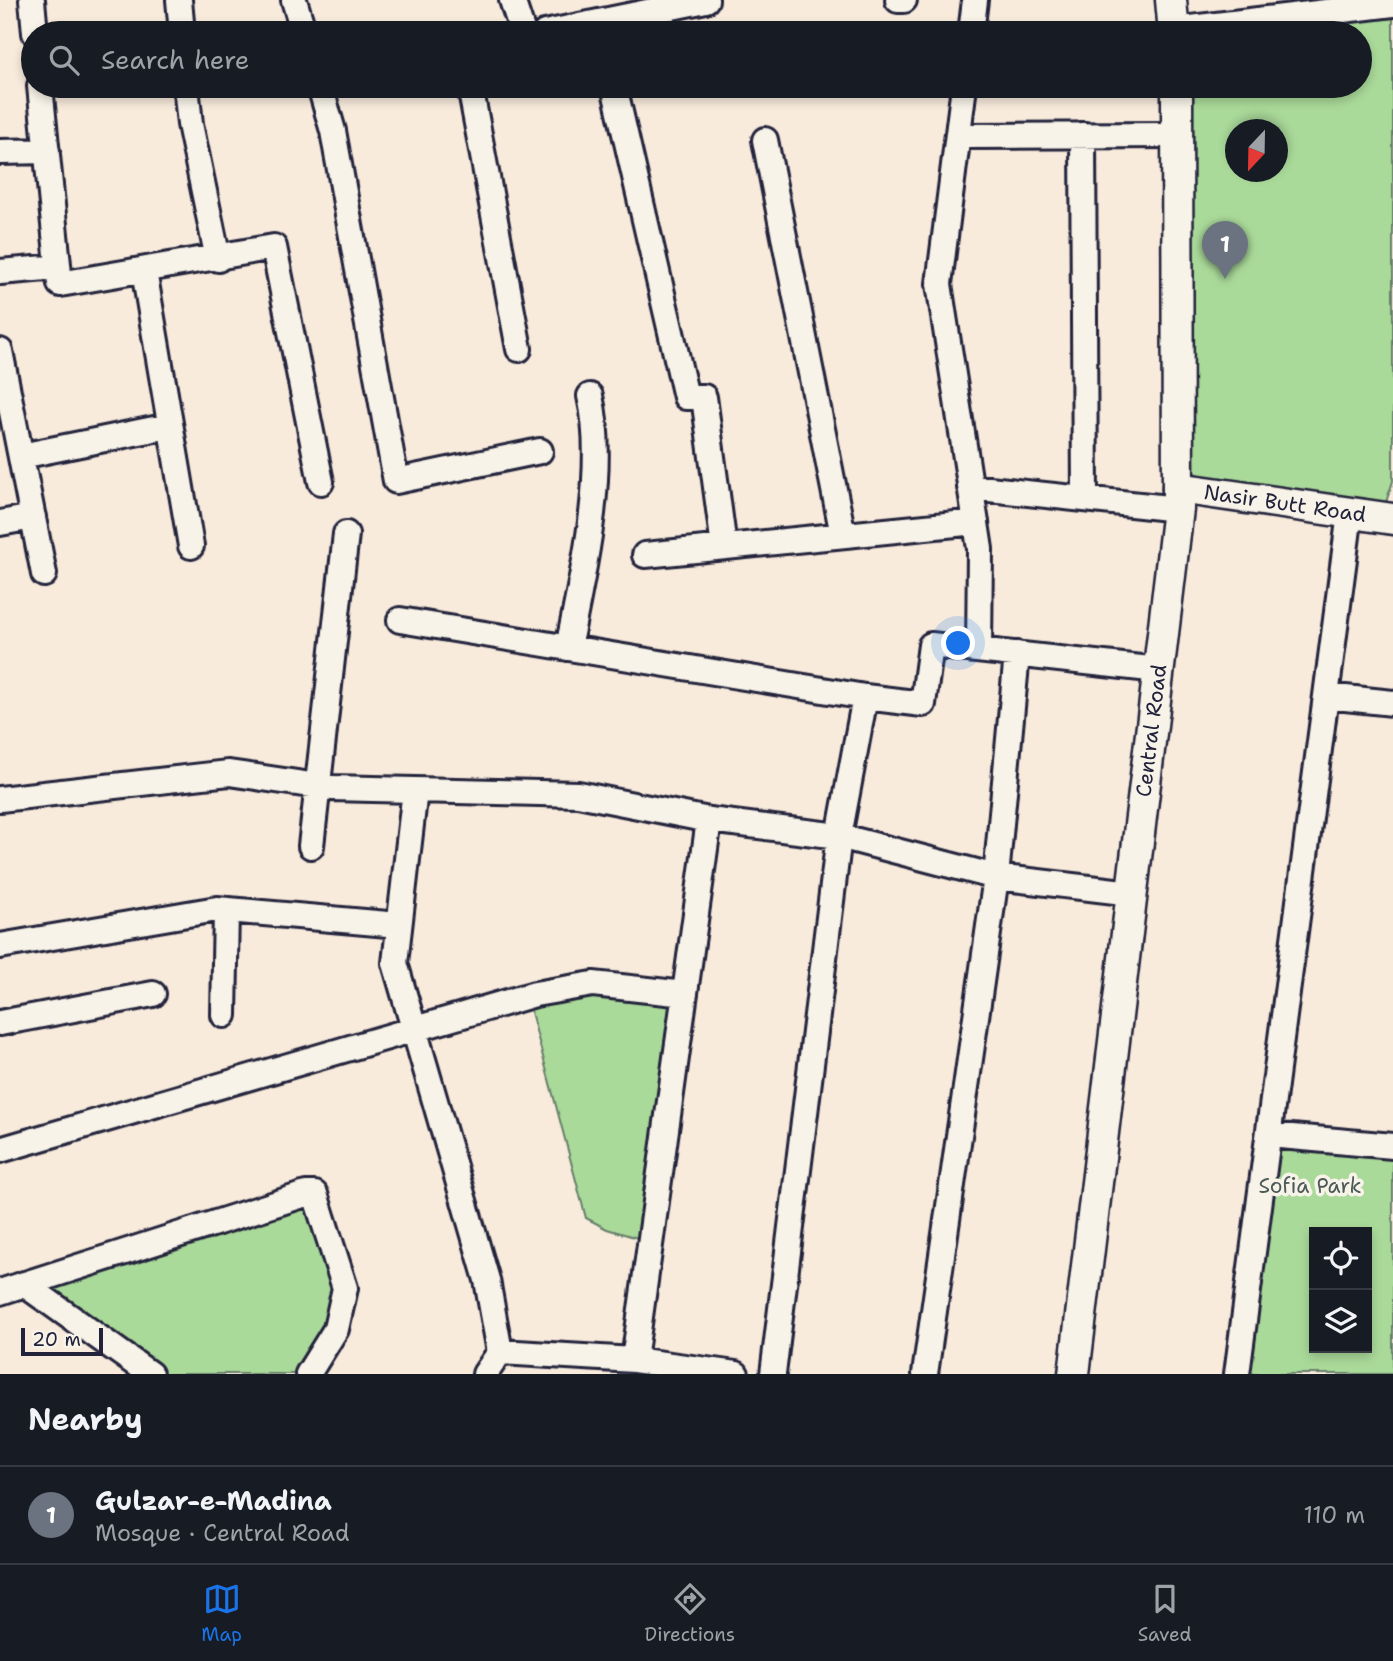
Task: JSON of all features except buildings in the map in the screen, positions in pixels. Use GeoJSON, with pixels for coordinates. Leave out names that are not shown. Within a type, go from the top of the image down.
{"type":"FeatureCollection","features":[{"type":"Feature","properties":{"kind":"street"},"geometry":{"type":"LineString","coordinates":[[32,0],[34,21]]}},
{"type":"Feature","properties":{"kind":"street"},"geometry":{"type":"LineString","coordinates":[[179,0],[181,21]]}},
{"type":"Feature","properties":{"kind":"street"},"geometry":{"type":"LineString","coordinates":[[294,0],[300,21]]}},
{"type":"Feature","properties":{"kind":"street"},"geometry":{"type":"LineString","coordinates":[[512,0],[519,21]]}},
{"type":"Feature","properties":{"kind":"street"},"geometry":{"type":"LineString","coordinates":[[624,21],[706,0]]}},
{"type":"Feature","properties":{"kind":"street"},"geometry":{"type":"LineString","coordinates":[[898,0],[904,0]]}},
{"type":"Feature","properties":{"kind":"street"},"geometry":{"type":"LineString","coordinates":[[972,21],[975,0]]}},
{"type":"Feature","properties":{"kind":"street"},"geometry":{"type":"LineString","coordinates":[[1171,0],[1173,21]]}},
{"type":"Feature","properties":{"kind":"street"},"geometry":{"type":"LineString","coordinates":[[1240,21],[1329,6],[1393,4]]}},
{"type":"Feature","properties":{"kind":"street"},"geometry":{"type":"LineString","coordinates":[[41,98],[60,284],[218,259],[274,247],[321,482]]}},
{"type":"Feature","properties":{"kind":"street"},"geometry":{"type":"LineString","coordinates":[[187,98],[190,124],[218,259]]}},
{"type":"Feature","properties":{"kind":"street"},"geometry":{"type":"LineString","coordinates":[[323,98],[333,131],[396,481],[540,450]]}},
{"type":"Feature","properties":{"kind":"street"},"geometry":{"type":"LineString","coordinates":[[472,98],[519,349]]}},
{"type":"Feature","properties":{"kind":"street"},"geometry":{"type":"LineString","coordinates":[[617,98],[686,397],[704,397],[724,547]]}},
{"type":"Feature","properties":{"kind":"street"},"geometry":{"type":"LineString","coordinates":[[963,98],[939,284],[980,549],[979,650]]}},
{"type":"Feature","properties":{"kind":"street","name":"Central Road"},"geometry":{"type":"LineString","coordinates":[[1074,1374],[1178,499],[1180,135],[1178,98]]}},
{"type":"Feature","properties":{"kind":"street"},"geometry":{"type":"LineString","coordinates":[[1083,135],[1085,499]]}},
{"type":"Feature","properties":{"kind":"street"},"geometry":{"type":"LineString","coordinates":[[958,136],[1180,135]]}},
{"type":"Feature","properties":{"kind":"street"},"geometry":{"type":"LineString","coordinates":[[765,140],[843,536]]}},
{"type":"Feature","properties":{"kind":"street"},"geometry":{"type":"LineString","coordinates":[[0,152],[47,151]]}},
{"type":"Feature","properties":{"kind":"street"},"geometry":{"type":"LineString","coordinates":[[0,272],[58,267]]}},
{"type":"Feature","properties":{"kind":"street"},"geometry":{"type":"LineString","coordinates":[[144,271],[191,546]]}},
{"type":"Feature","properties":{"kind":"street"},"geometry":{"type":"LineString","coordinates":[[0,351],[4,390],[21,456],[44,574]]}},
{"type":"Feature","properties":{"kind":"street"},"geometry":{"type":"LineString","coordinates":[[568,648],[591,534],[595,419],[590,396]]}},
{"type":"Feature","properties":{"kind":"street"},"geometry":{"type":"LineString","coordinates":[[21,456],[169,426]]}},
{"type":"Feature","properties":{"kind":"street"},"geometry":{"type":"LineString","coordinates":[[970,487],[1085,499],[1178,499]]}},
{"type":"Feature","properties":{"kind":"street","name":"Nasir Butt Road"},"geometry":{"type":"LineString","coordinates":[[1178,499],[1393,519]]}},
{"type":"Feature","properties":{"kind":"street"},"geometry":{"type":"LineString","coordinates":[[1237,1374],[1350,513]]}},
{"type":"Feature","properties":{"kind":"street"},"geometry":{"type":"LineString","coordinates":[[0,523],[33,517]]}},
{"type":"Feature","properties":{"kind":"street"},"geometry":{"type":"LineString","coordinates":[[645,555],[975,522]]}},
{"type":"Feature","properties":{"kind":"street"},"geometry":{"type":"LineString","coordinates":[[311,846],[346,534]]}},
{"type":"Feature","properties":{"kind":"street"},"geometry":{"type":"LineString","coordinates":[[400,620],[865,697],[923,704],[931,645],[1159,670]]}},
{"type":"Feature","properties":{"kind":"street"},"geometry":{"type":"LineString","coordinates":[[925,1374],[996,877],[1017,654]]}},
{"type":"Feature","properties":{"kind":"street"},"geometry":{"type":"LineString","coordinates":[[1326,696],[1393,703]]}},
{"type":"Feature","properties":{"kind":"street"},"geometry":{"type":"LineString","coordinates":[[773,1374],[839,836],[865,697]]}},
{"type":"Feature","properties":{"kind":"street"},"geometry":{"type":"LineString","coordinates":[[0,799],[229,773],[319,786],[578,794],[709,820],[839,836],[996,877],[1132,893]]}},
{"type":"Feature","properties":{"kind":"street"},"geometry":{"type":"LineString","coordinates":[[415,790],[395,963],[487,1280],[500,1352],[485,1374]]}},
{"type":"Feature","properties":{"kind":"street"},"geometry":{"type":"LineString","coordinates":[[634,1360],[709,820]]}},
{"type":"Feature","properties":{"kind":"street"},"geometry":{"type":"LineString","coordinates":[[0,946],[226,909],[399,925]]}},
{"type":"Feature","properties":{"kind":"street"},"geometry":{"type":"LineString","coordinates":[[225,1015],[226,909]]}},
{"type":"Feature","properties":{"kind":"street"},"geometry":{"type":"LineString","coordinates":[[0,1150],[536,994],[593,984],[685,994]]}},
{"type":"Feature","properties":{"kind":"street"},"geometry":{"type":"LineString","coordinates":[[0,1023],[153,994]]}},
{"type":"Feature","properties":{"kind":"street"},"geometry":{"type":"LineString","coordinates":[[1269,1135],[1393,1146]]}},
{"type":"Feature","properties":{"kind":"street"},"geometry":{"type":"LineString","coordinates":[[0,1292],[306,1194],[315,1194],[345,1288],[336,1329],[308,1374]]}},
{"type":"Feature","properties":{"kind":"street"},"geometry":{"type":"LineString","coordinates":[[24,1284],[150,1374]]}},
{"type":"Feature","properties":{"kind":"street"},"geometry":{"type":"LineString","coordinates":[[500,1352],[634,1360],[736,1374]]}},
{"type":"Feature","properties":{"kind":"green space"},"geometry":{"type":"Polygon","coordinates":[[[1393,4],[1393,481],[1381,517],[1178,488],[1174,98],[1372,98],[1372,21],[1265,21],[1393,4]]]}},
{"type":"Feature","properties":{"kind":"green space"},"geometry":{"type":"Polygon","coordinates":[[[685,994],[651,1242],[607,1229],[586,1218],[527,997],[685,994]]]}},
{"type":"Feature","properties":{"kind":"green space","name":"Sofia Park"},"geometry":{"type":"Polygon","coordinates":[[[1269,1135],[1393,1145],[1393,1374],[1237,1374],[1269,1135]]]}},
{"type":"Feature","properties":{"kind":"green space"},"geometry":{"type":"Polygon","coordinates":[[[306,1194],[345,1288],[308,1374],[150,1374],[24,1284],[306,1194]]]}},
{"type":"Feature","properties":{"kind":"place","name":"Gulzar-e-Madina"},"geometry":{"type":"Point","coordinates":[1225,279]}}]}
